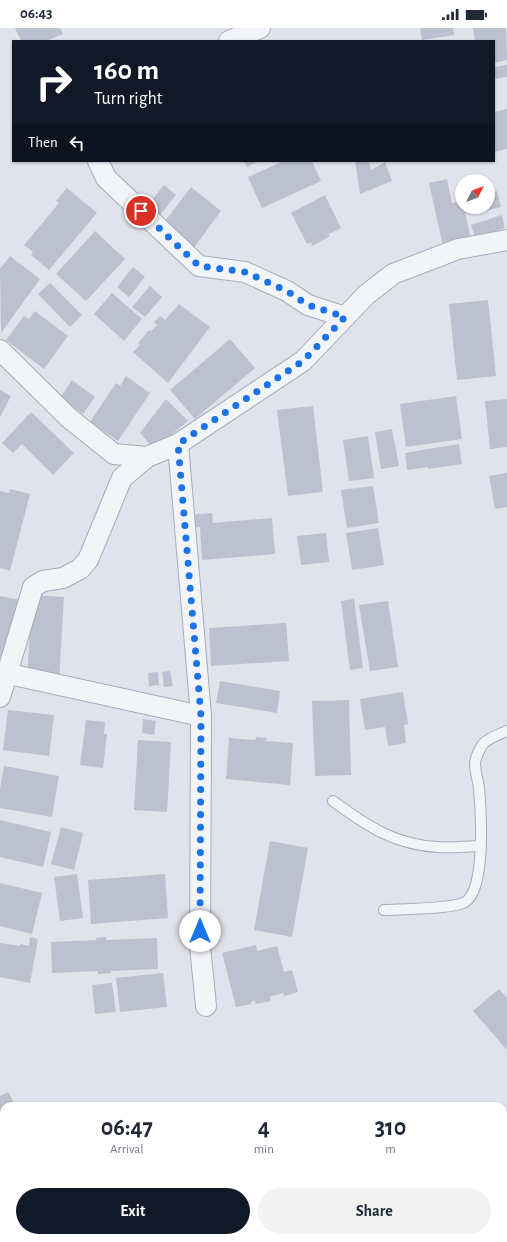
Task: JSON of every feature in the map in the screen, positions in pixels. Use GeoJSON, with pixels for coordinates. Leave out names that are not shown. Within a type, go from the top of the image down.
{"type":"FeatureCollection","features":[{"type":"Feature","properties":{"kind":"street"},"geometry":{"type":"LineString","coordinates":[[231,40],[260,28]]}},
{"type":"Feature","properties":{"kind":"street"},"geometry":{"type":"LineString","coordinates":[[98,162],[106,178],[199,266],[245,272],[287,291],[308,305],[345,317]]}},
{"type":"Feature","properties":{"kind":"street"},"geometry":{"type":"LineString","coordinates":[[0,697],[3,673],[33,586],[43,581],[63,578],[80,569],[88,560],[122,478],[147,457],[178,444],[303,361],[366,295],[393,274],[458,249],[507,240]]}},
{"type":"Feature","properties":{"kind":"street"},"geometry":{"type":"LineString","coordinates":[[0,350],[69,418],[114,454],[147,457]]}},
{"type":"Feature","properties":{"kind":"street"},"geometry":{"type":"LineString","coordinates":[[178,444],[201,716],[200,946],[206,1006]]}},
{"type":"Feature","properties":{"kind":"street"},"geometry":{"type":"LineString","coordinates":[[3,673],[201,716]]}},
{"type":"Feature","properties":{"kind":"lane"},"geometry":{"type":"LineString","coordinates":[[384,910],[449,906],[469,900],[476,885],[481,846],[479,787],[475,763],[483,744],[507,731]]}},
{"type":"Feature","properties":{"kind":"lane"},"geometry":{"type":"LineString","coordinates":[[333,801],[364,824],[386,835],[413,843],[438,847],[481,846]]}},
{"type":"Feature","properties":{"kind":"building"},"geometry":{"type":"Polygon","coordinates":[[[15,28],[60,28],[63,34],[48,40],[21,40],[15,28]]]}},
{"type":"Feature","properties":{"kind":"building"},"geometry":{"type":"Polygon","coordinates":[[[420,28],[453,28],[454,35],[422,40],[420,28]]]}},
{"type":"Feature","properties":{"kind":"building"},"geometry":{"type":"Polygon","coordinates":[[[473,28],[506,28],[507,60],[495,63],[495,40],[475,40],[473,28]]]}},
{"type":"Feature","properties":{"kind":"building"},"geometry":{"type":"Polygon","coordinates":[[[507,65],[507,77],[495,79],[495,67],[507,65]]]}},
{"type":"Feature","properties":{"kind":"building"},"geometry":{"type":"Polygon","coordinates":[[[507,109],[507,149],[495,152],[495,112],[507,109]]]}},
{"type":"Feature","properties":{"kind":"building"},"geometry":{"type":"Polygon","coordinates":[[[244,162],[258,162],[247,167],[244,162]]]}},
{"type":"Feature","properties":{"kind":"building"},"geometry":{"type":"Polygon","coordinates":[[[282,162],[312,162],[321,181],[262,208],[248,177],[282,162]]]}},
{"type":"Feature","properties":{"kind":"building"},"geometry":{"type":"Polygon","coordinates":[[[355,162],[369,162],[371,170],[385,162],[392,181],[360,194],[355,162]]]}},
{"type":"Feature","properties":{"kind":"building"},"geometry":{"type":"Polygon","coordinates":[[[447,179],[452,203],[455,202],[455,214],[465,214],[471,241],[443,246],[429,183],[447,179]]]}},
{"type":"Feature","properties":{"kind":"building"},"geometry":{"type":"Polygon","coordinates":[[[164,185],[176,195],[154,223],[142,213],[164,185]]]}},
{"type":"Feature","properties":{"kind":"building"},"geometry":{"type":"Polygon","coordinates":[[[191,187],[221,211],[193,249],[162,225],[191,187]]]}},
{"type":"Feature","properties":{"kind":"building"},"geometry":{"type":"Polygon","coordinates":[[[67,188],[97,213],[49,270],[31,255],[33,252],[24,245],[59,203],[56,201],[67,188]]]}},
{"type":"Feature","properties":{"kind":"building"},"geometry":{"type":"Polygon","coordinates":[[[497,191],[501,207],[495,208],[495,192],[497,191]]]}},
{"type":"Feature","properties":{"kind":"building"},"geometry":{"type":"Polygon","coordinates":[[[325,195],[341,228],[329,234],[330,236],[312,246],[311,242],[307,244],[291,213],[325,195]]]}},
{"type":"Feature","properties":{"kind":"building"},"geometry":{"type":"Polygon","coordinates":[[[502,215],[505,228],[475,237],[471,225],[502,215]]]}},
{"type":"Feature","properties":{"kind":"building"},"geometry":{"type":"Polygon","coordinates":[[[95,231],[125,259],[86,301],[56,274],[95,231]]]}},
{"type":"Feature","properties":{"kind":"building"},"geometry":{"type":"Polygon","coordinates":[[[10,256],[40,279],[1,333],[0,269],[10,256]]]}},
{"type":"Feature","properties":{"kind":"building"},"geometry":{"type":"Polygon","coordinates":[[[133,267],[145,277],[129,297],[117,287],[133,267]]]}},
{"type":"Feature","properties":{"kind":"building"},"geometry":{"type":"Polygon","coordinates":[[[50,283],[82,315],[70,327],[38,294],[50,283]]]}},
{"type":"Feature","properties":{"kind":"building"},"geometry":{"type":"Polygon","coordinates":[[[150,286],[162,297],[145,317],[132,307],[150,286]]]}},
{"type":"Feature","properties":{"kind":"building"},"geometry":{"type":"Polygon","coordinates":[[[112,293],[142,319],[124,341],[94,314],[112,293]]]}},
{"type":"Feature","properties":{"kind":"building"},"geometry":{"type":"Polygon","coordinates":[[[488,300],[496,376],[457,380],[449,304],[488,300]]]}},
{"type":"Feature","properties":{"kind":"building"},"geometry":{"type":"Polygon","coordinates":[[[179,304],[210,327],[168,383],[133,352],[140,345],[138,343],[149,330],[151,331],[157,325],[154,322],[160,316],[165,320],[179,304]]]}},
{"type":"Feature","properties":{"kind":"building"},"geometry":{"type":"Polygon","coordinates":[[[35,311],[68,336],[44,369],[6,340],[24,316],[29,319],[35,311]]]}},
{"type":"Feature","properties":{"kind":"building"},"geometry":{"type":"Polygon","coordinates":[[[230,339],[255,368],[195,419],[170,390],[230,339]]]}},
{"type":"Feature","properties":{"kind":"building"},"geometry":{"type":"Polygon","coordinates":[[[126,376],[150,393],[118,441],[90,422],[116,383],[120,386],[126,376]]]}},
{"type":"Feature","properties":{"kind":"building"},"geometry":{"type":"Polygon","coordinates":[[[72,380],[95,397],[83,414],[60,398],[72,380]]]}},
{"type":"Feature","properties":{"kind":"building"},"geometry":{"type":"Polygon","coordinates":[[[0,390],[11,396],[0,417],[0,390]]]}},
{"type":"Feature","properties":{"kind":"building"},"geometry":{"type":"Polygon","coordinates":[[[456,396],[462,439],[406,447],[400,404],[456,396]]]}},
{"type":"Feature","properties":{"kind":"building"},"geometry":{"type":"Polygon","coordinates":[[[166,399],[188,421],[154,449],[140,433],[166,399]]]}},
{"type":"Feature","properties":{"kind":"building"},"geometry":{"type":"Polygon","coordinates":[[[507,399],[507,447],[490,449],[485,401],[507,399]]]}},
{"type":"Feature","properties":{"kind":"building"},"geometry":{"type":"Polygon","coordinates":[[[313,406],[323,492],[288,496],[277,410],[313,406]]]}},
{"type":"Feature","properties":{"kind":"building"},"geometry":{"type":"Polygon","coordinates":[[[31,412],[74,453],[53,475],[22,444],[13,453],[2,443],[31,412]]]}},
{"type":"Feature","properties":{"kind":"building"},"geometry":{"type":"Polygon","coordinates":[[[392,429],[399,466],[381,469],[375,432],[392,429]]]}},
{"type":"Feature","properties":{"kind":"building"},"geometry":{"type":"Polygon","coordinates":[[[368,436],[374,478],[349,481],[343,440],[368,436]]]}},
{"type":"Feature","properties":{"kind":"building"},"geometry":{"type":"Polygon","coordinates":[[[459,444],[462,464],[428,469],[428,467],[407,470],[405,453],[459,444]]]}},
{"type":"Feature","properties":{"kind":"building"},"geometry":{"type":"Polygon","coordinates":[[[507,473],[507,507],[495,509],[489,476],[507,473]]]}},
{"type":"Feature","properties":{"kind":"building"},"geometry":{"type":"Polygon","coordinates":[[[373,486],[379,523],[347,528],[341,490],[373,486]]]}},
{"type":"Feature","properties":{"kind":"building"},"geometry":{"type":"Polygon","coordinates":[[[10,489],[30,494],[10,571],[0,568],[0,491],[9,493],[10,489]]]}},
{"type":"Feature","properties":{"kind":"building"},"geometry":{"type":"Polygon","coordinates":[[[212,513],[213,523],[272,518],[275,554],[202,560],[200,527],[192,528],[191,515],[212,513]]]}},
{"type":"Feature","properties":{"kind":"building"},"geometry":{"type":"Polygon","coordinates":[[[378,528],[384,565],[352,570],[346,533],[378,528]]]}},
{"type":"Feature","properties":{"kind":"building"},"geometry":{"type":"Polygon","coordinates":[[[326,533],[329,562],[301,565],[297,536],[326,533]]]}},
{"type":"Feature","properties":{"kind":"building"},"geometry":{"type":"Polygon","coordinates":[[[32,595],[64,597],[59,681],[27,679],[32,595]]]}},
{"type":"Feature","properties":{"kind":"building"},"geometry":{"type":"Polygon","coordinates":[[[0,596],[21,600],[0,665],[0,596]]]}},
{"type":"Feature","properties":{"kind":"building"},"geometry":{"type":"Polygon","coordinates":[[[354,599],[363,668],[350,670],[341,601],[354,599]]]}},
{"type":"Feature","properties":{"kind":"building"},"geometry":{"type":"Polygon","coordinates":[[[388,601],[398,667],[370,671],[359,605],[388,601]]]}},
{"type":"Feature","properties":{"kind":"building"},"geometry":{"type":"Polygon","coordinates":[[[286,623],[289,661],[211,666],[209,628],[286,623]]]}},
{"type":"Feature","properties":{"kind":"building"},"geometry":{"type":"Polygon","coordinates":[[[170,671],[173,686],[164,687],[162,672],[170,671]]]}},
{"type":"Feature","properties":{"kind":"building"},"geometry":{"type":"Polygon","coordinates":[[[158,672],[159,685],[149,686],[148,673],[158,672]]]}},
{"type":"Feature","properties":{"kind":"building"},"geometry":{"type":"Polygon","coordinates":[[[220,681],[280,691],[277,713],[216,703],[220,681]]]}},
{"type":"Feature","properties":{"kind":"building"},"geometry":{"type":"Polygon","coordinates":[[[403,692],[408,724],[404,725],[406,743],[388,746],[385,727],[365,730],[360,699],[403,692]]]}},
{"type":"Feature","properties":{"kind":"building"},"geometry":{"type":"Polygon","coordinates":[[[349,700],[351,775],[315,776],[312,701],[349,700]]]}},
{"type":"Feature","properties":{"kind":"building"},"geometry":{"type":"Polygon","coordinates":[[[8,710],[54,715],[49,756],[3,750],[8,710]]]}},
{"type":"Feature","properties":{"kind":"building"},"geometry":{"type":"Polygon","coordinates":[[[143,719],[156,721],[154,735],[142,733],[143,719]]]}},
{"type":"Feature","properties":{"kind":"building"},"geometry":{"type":"Polygon","coordinates":[[[86,720],[105,722],[104,734],[107,734],[103,768],[80,765],[86,720]]]}},
{"type":"Feature","properties":{"kind":"building"},"geometry":{"type":"Polygon","coordinates":[[[256,737],[267,738],[266,741],[293,743],[290,785],[226,779],[229,738],[255,740],[256,737]]]}},
{"type":"Feature","properties":{"kind":"building"},"geometry":{"type":"Polygon","coordinates":[[[138,740],[171,742],[167,812],[134,810],[138,740]]]}},
{"type":"Feature","properties":{"kind":"building"},"geometry":{"type":"Polygon","coordinates":[[[4,766],[59,776],[52,817],[0,808],[0,789],[4,766]]]}},
{"type":"Feature","properties":{"kind":"building"},"geometry":{"type":"Polygon","coordinates":[[[0,820],[51,832],[43,867],[0,857],[0,820]]]}},
{"type":"Feature","properties":{"kind":"building"},"geometry":{"type":"Polygon","coordinates":[[[61,827],[83,833],[74,870],[51,864],[61,827]]]}},
{"type":"Feature","properties":{"kind":"building"},"geometry":{"type":"Polygon","coordinates":[[[270,841],[308,848],[292,937],[254,930],[270,841]]]}},
{"type":"Feature","properties":{"kind":"building"},"geometry":{"type":"Polygon","coordinates":[[[77,874],[83,918],[60,921],[54,877],[77,874]]]}},
{"type":"Feature","properties":{"kind":"building"},"geometry":{"type":"Polygon","coordinates":[[[165,874],[168,918],[91,924],[88,880],[165,874]]]}},
{"type":"Feature","properties":{"kind":"building"},"geometry":{"type":"Polygon","coordinates":[[[0,883],[42,893],[32,934],[0,926],[0,883]]]}},
{"type":"Feature","properties":{"kind":"building"},"geometry":{"type":"Polygon","coordinates":[[[30,937],[38,939],[30,983],[0,977],[0,943],[29,946],[30,937]]]}},
{"type":"Feature","properties":{"kind":"building"},"geometry":{"type":"Polygon","coordinates":[[[106,937],[106,940],[157,938],[158,969],[111,971],[111,973],[98,974],[98,971],[52,973],[51,942],[96,940],[96,938],[106,937]]]}},
{"type":"Feature","properties":{"kind":"building"},"geometry":{"type":"Polygon","coordinates":[[[256,945],[257,951],[277,946],[284,972],[292,970],[298,992],[284,996],[283,993],[270,997],[271,1001],[256,1004],[255,1000],[251,1002],[251,1004],[236,1007],[222,953],[256,945]]]}},
{"type":"Feature","properties":{"kind":"building"},"geometry":{"type":"Polygon","coordinates":[[[163,973],[167,1007],[120,1012],[116,978],[163,973]]]}},
{"type":"Feature","properties":{"kind":"building"},"geometry":{"type":"Polygon","coordinates":[[[112,983],[116,1012],[95,1014],[92,985],[112,983]]]}},
{"type":"Feature","properties":{"kind":"building"},"geometry":{"type":"Polygon","coordinates":[[[499,989],[507,998],[507,1050],[473,1011],[499,989]]]}},
{"type":"Feature","properties":{"kind":"building"},"geometry":{"type":"Polygon","coordinates":[[[8,1092],[14,1102],[0,1102],[0,1096],[8,1092]]]}},
{"type":"Feature","properties":{"kind":"route"},"geometry":{"type":"LineString","coordinates":[[141,211],[199,266],[245,272],[287,291],[308,305],[345,317],[303,361],[178,444],[201,716],[200,931]]}}]}
